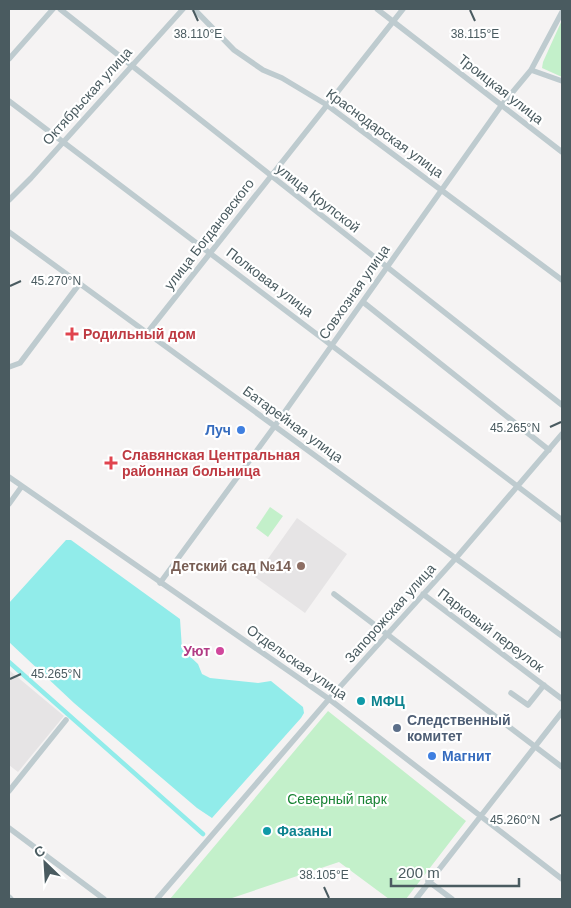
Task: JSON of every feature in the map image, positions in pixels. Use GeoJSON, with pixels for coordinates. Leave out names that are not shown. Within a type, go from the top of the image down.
{"type":"FeatureCollection","features":[{"type":"Feature","properties":{"kind":"street"},"geometry":{"type":"LineString","coordinates":[[9,59],[52,9]]}},
{"type":"Feature","properties":{"kind":"street","name":"улица Крупской"},"geometry":{"type":"LineString","coordinates":[[60,9],[562,405]]}},
{"type":"Feature","properties":{"kind":"street","name":"Октябрьская улица"},"geometry":{"type":"LineString","coordinates":[[9,200],[64,142],[183,9]]}},
{"type":"Feature","properties":{"kind":"street","name":"Краснодарская улица"},"geometry":{"type":"LineString","coordinates":[[194,9],[234,50],[262,70],[282,78],[327,105],[562,280]]}},
{"type":"Feature","properties":{"kind":"street","name":"Троицкая улица"},"geometry":{"type":"LineString","coordinates":[[377,9],[562,152]]}},
{"type":"Feature","properties":{"kind":"street","name":"улица Богдановского"},"geometry":{"type":"LineString","coordinates":[[147,333],[403,9]]}},
{"type":"Feature","properties":{"kind":"street"},"geometry":{"type":"LineString","coordinates":[[557,9],[562,12]]}},
{"type":"Feature","properties":{"kind":"street","name":"Совхозная улица"},"geometry":{"type":"LineString","coordinates":[[160,583],[363,302],[501,106],[531,70],[562,12]]}},
{"type":"Feature","properties":{"kind":"street"},"geometry":{"type":"LineString","coordinates":[[531,70],[562,81]]}},
{"type":"Feature","properties":{"kind":"street","name":"Полковая улица"},"geometry":{"type":"LineString","coordinates":[[9,102],[210,252],[562,520]]}},
{"type":"Feature","properties":{"kind":"street","name":"Батарейная улица"},"geometry":{"type":"LineString","coordinates":[[9,232],[562,636]]}},
{"type":"Feature","properties":{"kind":"street"},"geometry":{"type":"LineString","coordinates":[[9,367],[20,363],[80,283]]}},
{"type":"Feature","properties":{"kind":"street"},"geometry":{"type":"LineString","coordinates":[[363,302],[550,450]]}},
{"type":"Feature","properties":{"kind":"street","name":"Запорожская улица"},"geometry":{"type":"LineString","coordinates":[[157,899],[329,699],[456,558],[562,434]]}},
{"type":"Feature","properties":{"kind":"street","name":"Отдельская улица"},"geometry":{"type":"LineString","coordinates":[[9,477],[329,699],[562,879]]}},
{"type":"Feature","properties":{"kind":"street"},"geometry":{"type":"LineString","coordinates":[[9,504],[22,486]]}},
{"type":"Feature","properties":{"kind":"street"},"geometry":{"type":"LineString","coordinates":[[334,594],[562,767]]}},
{"type":"Feature","properties":{"kind":"street","name":"Парковый переулок"},"geometry":{"type":"LineString","coordinates":[[423,594],[562,699]]}},
{"type":"Feature","properties":{"kind":"street","name":"Парковый переулок"},"geometry":{"type":"LineString","coordinates":[[511,692],[528,705],[544,685]]}},
{"type":"Feature","properties":{"kind":"street"},"geometry":{"type":"LineString","coordinates":[[416,899],[428,881],[562,712]]}},
{"type":"Feature","properties":{"kind":"street"},"geometry":{"type":"LineString","coordinates":[[9,791],[66,720]]}},
{"type":"Feature","properties":{"kind":"street"},"geometry":{"type":"LineString","coordinates":[[9,828],[104,899]]}},
{"type":"Feature","properties":{"kind":"street"},"geometry":{"type":"LineString","coordinates":[[428,881],[452,899]]}},
{"type":"Feature","properties":{"kind":"shaded area","name":"Детский сад №14"},"geometry":{"type":"Polygon","coordinates":[[[297,518],[347,554],[305,613],[255,577],[297,518]]]}},
{"type":"Feature","properties":{"kind":"shaded area"},"geometry":{"type":"Polygon","coordinates":[[[9,670],[64,716],[18,772],[9,765],[9,670]]]}},
{"type":"Feature","properties":{"kind":"green space"},"geometry":{"type":"Polygon","coordinates":[[[562,20],[562,77],[542,68],[562,20]]]}},
{"type":"Feature","properties":{"kind":"green space"},"geometry":{"type":"Polygon","coordinates":[[[270,507],[283,516],[268,537],[256,528],[270,507]]]}},
{"type":"Feature","properties":{"kind":"green space","name":"Северный парк"},"geometry":{"type":"Polygon","coordinates":[[[328,711],[466,821],[406,899],[389,899],[339,862],[229,899],[170,899],[328,711]]]}},
{"type":"Feature","properties":{"kind":"water"},"geometry":{"type":"Polygon","coordinates":[[[66,540],[71,540],[180,619],[182,649],[198,664],[202,674],[210,678],[258,683],[271,681],[303,707],[304,713],[301,718],[212,818],[197,808],[74,703],[9,642],[9,603],[66,540]]]}},
{"type":"Feature","properties":{"kind":"waterway"},"geometry":{"type":"LineString","coordinates":[[9,662],[203,834]]}},
{"type":"Feature","properties":{"kind":"place","name":"Родильный дом"},"geometry":{"type":"Point","coordinates":[72,334]}},
{"type":"Feature","properties":{"kind":"place","name":"Луч"},"geometry":{"type":"Point","coordinates":[241,430]}},
{"type":"Feature","properties":{"kind":"place","name":"Славянская Центральная районная больница"},"geometry":{"type":"Point","coordinates":[111,463]}},
{"type":"Feature","properties":{"kind":"place","name":"Детский сад №14"},"geometry":{"type":"Point","coordinates":[301,566]}},
{"type":"Feature","properties":{"kind":"place","name":"Уют"},"geometry":{"type":"Point","coordinates":[220,651]}},
{"type":"Feature","properties":{"kind":"place","name":"МФЦ"},"geometry":{"type":"Point","coordinates":[361,701]}},
{"type":"Feature","properties":{"kind":"place","name":"Следственный комитет"},"geometry":{"type":"Point","coordinates":[397,728]}},
{"type":"Feature","properties":{"kind":"place","name":"Магнит"},"geometry":{"type":"Point","coordinates":[432,756]}},
{"type":"Feature","properties":{"kind":"place","name":"Фазаны"},"geometry":{"type":"Point","coordinates":[267,831]}}]}
